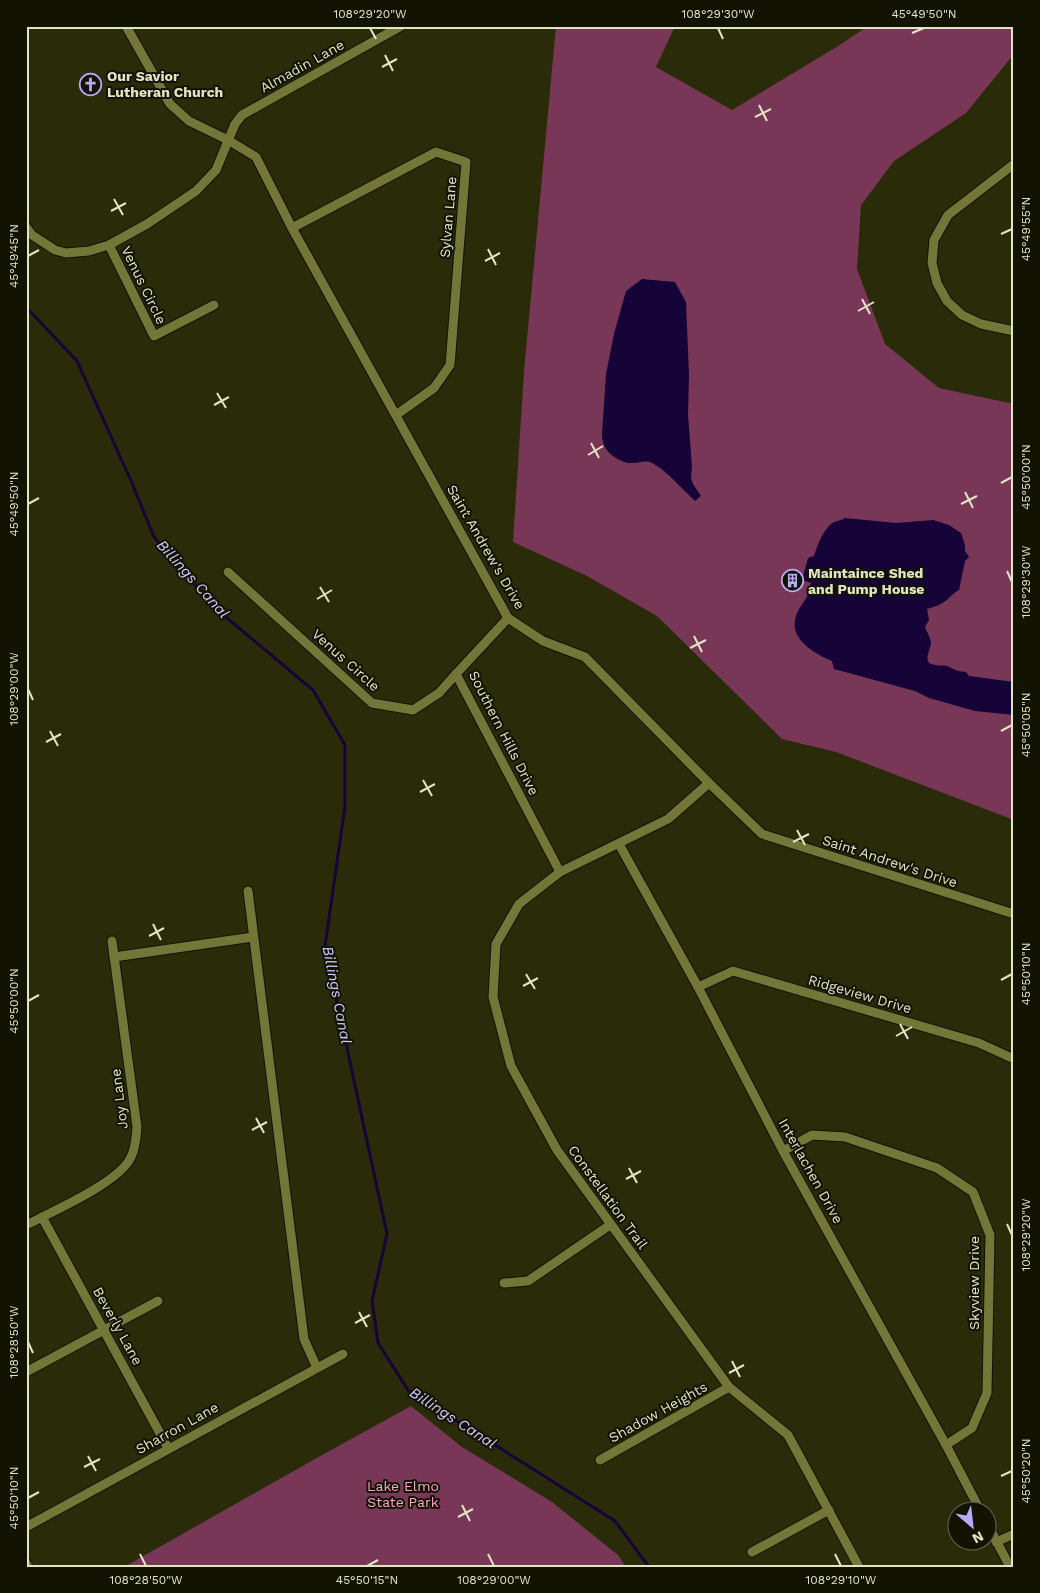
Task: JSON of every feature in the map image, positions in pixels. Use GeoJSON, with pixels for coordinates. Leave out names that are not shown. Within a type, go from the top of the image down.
{"type":"FeatureCollection","features":[{"type":"Feature","properties":{"kind":"street","name":"Saint Andrew's Drive"},"geometry":{"type":"LineString","coordinates":[[126,26],[170,104],[189,121],[228,140],[256,157],[292,228],[508,618],[543,641],[585,657],[762,834],[1014,914]]}},
{"type":"Feature","properties":{"kind":"street","name":"Almadin Lane"},"geometry":{"type":"LineString","coordinates":[[26,227],[32,235],[55,250],[66,254],[89,251],[109,245],[147,224],[196,191],[216,170],[235,124],[242,115],[402,26]]}},
{"type":"Feature","properties":{"kind":"street","name":"Sylvan Lane"},"geometry":{"type":"LineString","coordinates":[[292,228],[436,152],[466,162],[450,365],[434,388],[396,415]]}},
{"type":"Feature","properties":{"kind":"street"},"geometry":{"type":"LineString","coordinates":[[1013,167],[948,215],[934,240],[932,263],[937,283],[947,301],[962,315],[981,324],[1014,331]]}},
{"type":"Feature","properties":{"kind":"street","name":"Venus Circle"},"geometry":{"type":"LineString","coordinates":[[109,245],[154,336],[214,305]]}},
{"type":"Feature","properties":{"kind":"street","name":"Venus Circle"},"geometry":{"type":"LineString","coordinates":[[228,572],[372,703],[413,710],[439,693],[456,674]]}},
{"type":"Feature","properties":{"kind":"street","name":"Southern Hills Drive"},"geometry":{"type":"LineString","coordinates":[[508,618],[456,674],[560,872]]}},
{"type":"Feature","properties":{"kind":"street","name":"Constellation Trail"},"geometry":{"type":"LineString","coordinates":[[709,783],[668,819],[560,872],[519,904],[496,944],[493,997],[511,1066],[557,1150],[729,1387],[788,1435],[859,1567]]}},
{"type":"Feature","properties":{"kind":"street","name":"Interlachen Drive"},"geometry":{"type":"LineString","coordinates":[[619,844],[698,987],[783,1151],[975,1500]]}},
{"type":"Feature","properties":{"kind":"street"},"geometry":{"type":"LineString","coordinates":[[248,891],[304,1340],[317,1368]]}},
{"type":"Feature","properties":{"kind":"street"},"geometry":{"type":"LineString","coordinates":[[114,957],[254,937]]}},
{"type":"Feature","properties":{"kind":"street","name":"Joy Lane"},"geometry":{"type":"LineString","coordinates":[[26,1225],[106,1183],[121,1171],[131,1158],[136,1142],[137,1127],[112,941]]}},
{"type":"Feature","properties":{"kind":"street","name":"Ridgeview Drive"},"geometry":{"type":"LineString","coordinates":[[698,987],[733,971],[979,1043],[1014,1059]]}},
{"type":"Feature","properties":{"kind":"street","name":"Skyview Drive"},"geometry":{"type":"LineString","coordinates":[[783,1151],[812,1135],[845,1137],[937,1168],[973,1192],[990,1235],[987,1393],[972,1428],[946,1446]]}},
{"type":"Feature","properties":{"kind":"street","name":"Beverly Lane"},"geometry":{"type":"LineString","coordinates":[[42,1217],[168,1448]]}},
{"type":"Feature","properties":{"kind":"street"},"geometry":{"type":"LineString","coordinates":[[504,1283],[528,1281],[610,1225]]}},
{"type":"Feature","properties":{"kind":"street"},"geometry":{"type":"LineString","coordinates":[[26,1372],[158,1301]]}},
{"type":"Feature","properties":{"kind":"street","name":"Sharron Lane"},"geometry":{"type":"LineString","coordinates":[[26,1526],[342,1354]]}},
{"type":"Feature","properties":{"kind":"street","name":"Shadow Heights"},"geometry":{"type":"LineString","coordinates":[[600,1460],[729,1387]]}},
{"type":"Feature","properties":{"kind":"street"},"geometry":{"type":"LineString","coordinates":[[752,1552],[829,1510]]}},
{"type":"Feature","properties":{"kind":"street"},"geometry":{"type":"LineString","coordinates":[[998,1541],[1014,1534]]}},
{"type":"Feature","properties":{"kind":"street"},"geometry":{"type":"LineString","coordinates":[[998,1546],[1010,1567]]}},
{"type":"Feature","properties":{"kind":"green space"},"geometry":{"type":"Polygon","coordinates":[[[556,26],[675,26],[656,67],[732,110],[868,26],[1014,26],[1014,54],[966,113],[894,161],[861,205],[857,269],[885,344],[939,388],[1014,404],[1014,820],[836,752],[782,739],[657,616],[587,576],[513,542],[524,372],[556,26]]]}},
{"type":"Feature","properties":{"kind":"green space","name":"Lake Elmo State Park"},"geometry":{"type":"Polygon","coordinates":[[[411,1406],[462,1447],[552,1502],[618,1555],[626,1567],[124,1567],[315,1459],[411,1406]]]}},
{"type":"Feature","properties":{"kind":"shaded area"},"geometry":{"type":"Polygon","coordinates":[[[642,279],[675,282],[686,302],[691,478],[701,496],[695,501],[670,476],[654,464],[646,461],[629,463],[621,461],[608,452],[603,441],[606,374],[614,334],[626,291],[642,279]]]}},
{"type":"Feature","properties":{"kind":"shaded area"},"geometry":{"type":"Polygon","coordinates":[[[845,518],[896,523],[933,520],[949,525],[961,533],[965,551],[969,557],[965,561],[959,590],[943,602],[927,609],[929,620],[925,627],[931,642],[928,660],[931,664],[947,666],[966,672],[969,676],[1014,682],[1014,715],[975,711],[929,698],[915,691],[834,669],[832,661],[811,650],[799,638],[795,624],[797,613],[807,596],[811,583],[802,580],[808,558],[814,556],[820,539],[828,527],[832,523],[845,518]]]}},
{"type":"Feature","properties":{"kind":"waterway","name":"Billings Canal"},"geometry":{"type":"LineString","coordinates":[[26,307],[77,361],[154,537],[215,608],[313,690],[345,745],[345,806],[325,946],[387,1234],[372,1301],[378,1343],[408,1390],[615,1521],[649,1567]]}},
{"type":"Feature","properties":{"kind":"place","name":"Our Savior Lutheran Church"},"geometry":{"type":"Point","coordinates":[91,84]}},
{"type":"Feature","properties":{"kind":"place","name":"Maintaince Shed and Pump House"},"geometry":{"type":"Point","coordinates":[792,581]}}]}
